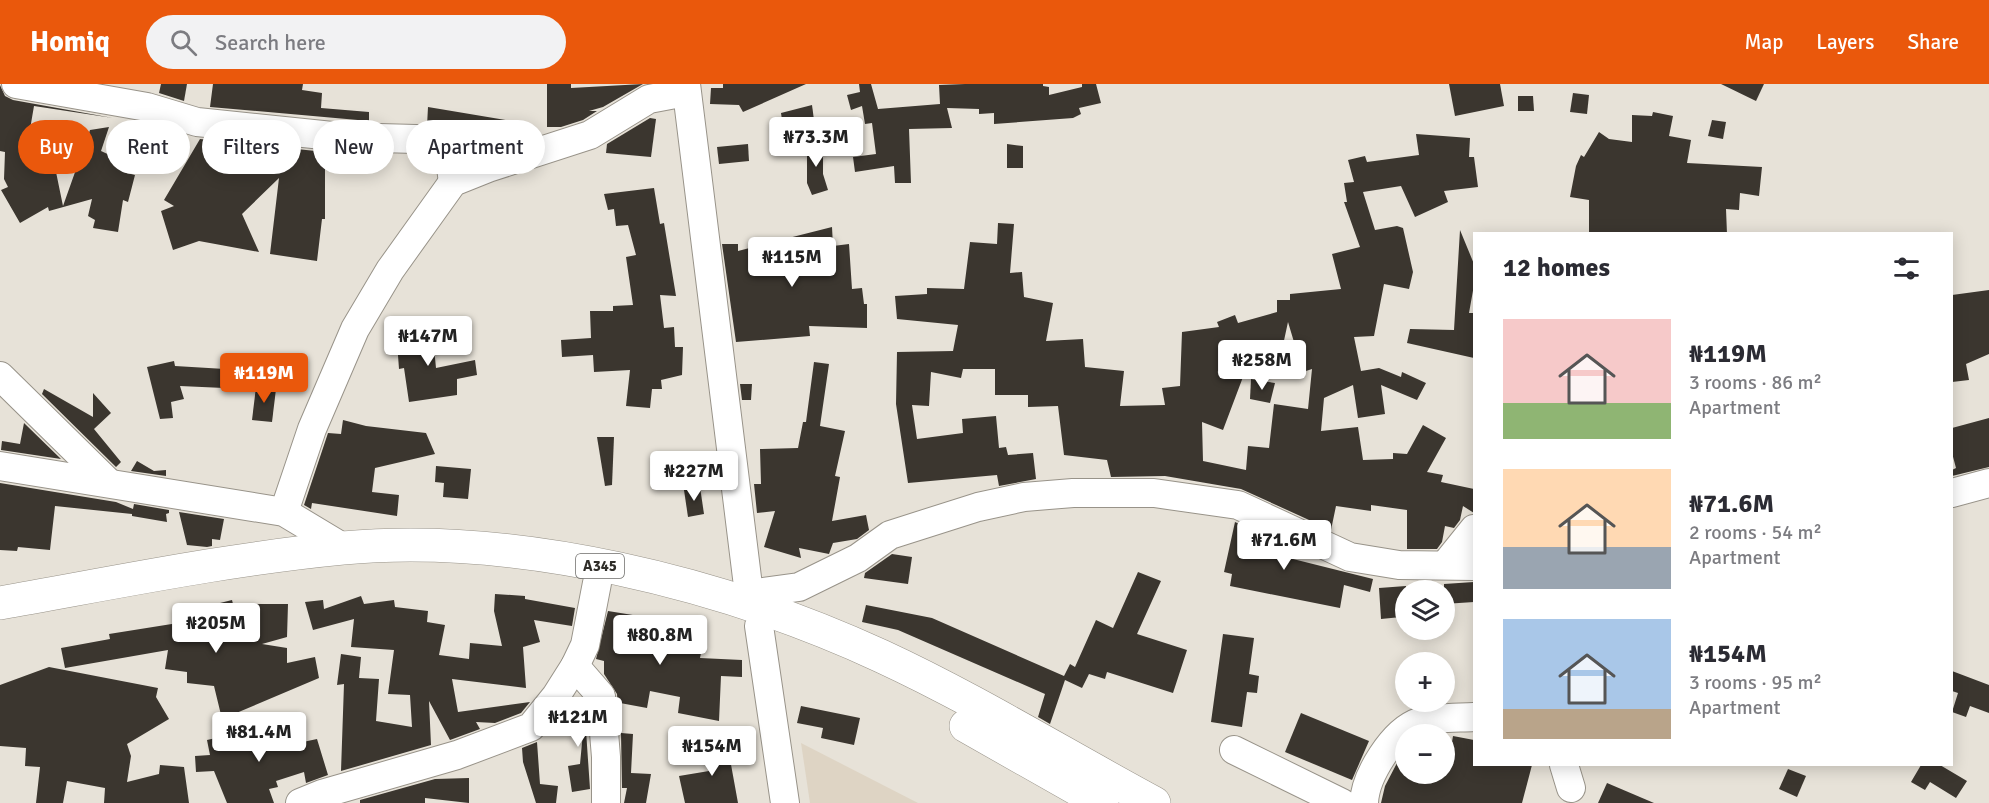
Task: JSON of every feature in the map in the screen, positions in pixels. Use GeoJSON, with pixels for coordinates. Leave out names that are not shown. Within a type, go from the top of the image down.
{"type":"FeatureCollection","features":[{"type":"Feature","properties":{"kind":"highway","name":"A345"},"geometry":{"type":"LineString","coordinates":[[0,603],[344,548],[446,548],[525,553],[642,575],[793,618],[881,656],[1154,803]]}},
{"type":"Feature","properties":{"kind":"highway","name":"A345"},"geometry":{"type":"LineString","coordinates":[[0,621],[212,583],[376,564],[466,567],[597,583],[673,600],[752,608],[865,668],[1102,803]]}},
{"type":"Feature","properties":{"kind":"street"},"geometry":{"type":"LineString","coordinates":[[16,84],[147,107],[197,122],[342,137],[416,139],[435,147],[450,161],[453,182]]}},
{"type":"Feature","properties":{"kind":"street"},"geometry":{"type":"LineString","coordinates":[[284,512],[312,429],[355,329],[390,270],[453,182],[488,168],[590,135],[649,99],[686,88],[752,608],[785,803]]}},
{"type":"Feature","properties":{"kind":"street"},"geometry":{"type":"LineString","coordinates":[[0,376],[109,483]]}},
{"type":"Feature","properties":{"kind":"street"},"geometry":{"type":"LineString","coordinates":[[0,466],[284,512],[344,548]]}},
{"type":"Feature","properties":{"kind":"street"},"geometry":{"type":"LineString","coordinates":[[1953,493],[1989,483]]}},
{"type":"Feature","properties":{"kind":"street"},"geometry":{"type":"LineString","coordinates":[[752,608],[858,558],[890,535],[978,507],[1024,497],[1073,494],[1154,493],[1238,505],[1350,557],[1399,565],[1473,566]]}},
{"type":"Feature","properties":{"kind":"street"},"geometry":{"type":"LineString","coordinates":[[1445,565],[1473,530]]}},
{"type":"Feature","properties":{"kind":"street"},"geometry":{"type":"LineString","coordinates":[[300,803],[322,794],[457,755],[531,727],[556,696],[585,645],[597,583]]}},
{"type":"Feature","properties":{"kind":"street"},"geometry":{"type":"LineString","coordinates":[[575,666],[601,696],[606,757],[606,803]]}},
{"type":"Feature","properties":{"kind":"street"},"geometry":{"type":"LineString","coordinates":[[1364,803],[1372,772],[1390,744],[1418,722],[1473,717]]}},
{"type":"Feature","properties":{"kind":"street"},"geometry":{"type":"LineString","coordinates":[[1234,750],[1342,803]]}},
{"type":"Feature","properties":{"kind":"shaded area"},"geometry":{"type":"Polygon","coordinates":[[[801,743],[918,803],[810,803],[801,743]]]}},
{"type":"Feature","properties":{"kind":"building"},"geometry":{"type":"Polygon","coordinates":[[[161,84],[187,84],[184,101],[159,93],[161,84]]]}},
{"type":"Feature","properties":{"kind":"building"},"geometry":{"type":"Polygon","coordinates":[[[213,84],[303,84],[302,90],[322,93],[321,108],[369,112],[369,120],[358,120],[210,107],[213,84]]]}},
{"type":"Feature","properties":{"kind":"building"},"geometry":{"type":"Polygon","coordinates":[[[547,84],[571,84],[571,88],[643,84],[603,107],[589,111],[597,111],[583,120],[561,127],[547,127],[547,84]]]}},
{"type":"Feature","properties":{"kind":"building"},"geometry":{"type":"Polygon","coordinates":[[[723,84],[806,84],[743,112],[739,105],[710,104],[711,88],[723,88],[723,84]]]}},
{"type":"Feature","properties":{"kind":"building"},"geometry":{"type":"Polygon","coordinates":[[[859,84],[871,84],[878,109],[940,104],[939,85],[965,84],[1043,84],[1049,87],[1049,95],[1082,87],[1082,84],[1096,84],[1101,103],[1079,108],[1081,114],[1073,118],[994,124],[994,113],[979,114],[979,109],[947,108],[952,128],[909,129],[911,183],[895,183],[894,166],[855,172],[853,157],[876,154],[872,123],[865,124],[862,106],[851,110],[847,95],[860,92],[859,84]]]}},
{"type":"Feature","properties":{"kind":"building"},"geometry":{"type":"Polygon","coordinates":[[[1449,84],[1500,84],[1504,106],[1455,116],[1449,84]]]}},
{"type":"Feature","properties":{"kind":"building"},"geometry":{"type":"Polygon","coordinates":[[[1721,84],[1764,84],[1756,101],[1721,84]]]}},
{"type":"Feature","properties":{"kind":"building"},"geometry":{"type":"Polygon","coordinates":[[[0,85],[5,96],[13,100],[113,118],[34,106],[32,120],[18,120],[18,174],[56,174],[63,206],[74,174],[94,174],[94,129],[106,127],[101,151],[106,153],[106,174],[135,175],[128,202],[123,200],[118,232],[93,228],[95,220],[88,216],[92,199],[49,211],[48,207],[20,223],[1,190],[8,187],[4,179],[5,152],[0,151],[0,85]]]}},
{"type":"Feature","properties":{"kind":"building"},"geometry":{"type":"Polygon","coordinates":[[[1573,93],[1589,95],[1587,114],[1570,112],[1573,93]]]}},
{"type":"Feature","properties":{"kind":"building"},"geometry":{"type":"Polygon","coordinates":[[[1518,96],[1533,96],[1534,111],[1518,111],[1518,96]]]}},
{"type":"Feature","properties":{"kind":"building"},"geometry":{"type":"Polygon","coordinates":[[[812,105],[816,135],[785,140],[781,113],[812,105]]]}},
{"type":"Feature","properties":{"kind":"building"},"geometry":{"type":"Polygon","coordinates":[[[428,107],[505,120],[427,120],[428,107]]]}},
{"type":"Feature","properties":{"kind":"building"},"geometry":{"type":"Polygon","coordinates":[[[1653,112],[1673,116],[1669,136],[1691,140],[1687,163],[1762,167],[1759,196],[1740,193],[1739,210],[1726,209],[1727,232],[1589,232],[1589,200],[1570,197],[1576,166],[1581,155],[1584,157],[1599,132],[1609,139],[1632,142],[1632,115],[1652,116],[1653,112]]]}},
{"type":"Feature","properties":{"kind":"building"},"geometry":{"type":"Polygon","coordinates":[[[650,118],[656,119],[651,157],[606,153],[607,144],[650,118]]]}},
{"type":"Feature","properties":{"kind":"building"},"geometry":{"type":"Polygon","coordinates":[[[1712,120],[1726,122],[1723,139],[1708,136],[1712,120]]]}},
{"type":"Feature","properties":{"kind":"building"},"geometry":{"type":"Polygon","coordinates":[[[1416,134],[1470,138],[1469,157],[1474,157],[1478,187],[1444,191],[1448,202],[1415,217],[1401,186],[1363,192],[1375,230],[1397,226],[1403,228],[1413,272],[1409,289],[1384,284],[1374,336],[1354,337],[1361,371],[1379,368],[1401,377],[1402,372],[1426,383],[1417,400],[1381,385],[1385,414],[1358,418],[1353,385],[1324,398],[1321,431],[1358,427],[1363,460],[1393,459],[1393,453],[1407,454],[1423,425],[1446,438],[1427,472],[1443,475],[1441,482],[1473,489],[1473,512],[1463,506],[1460,520],[1454,528],[1445,526],[1442,542],[1437,549],[1407,549],[1407,510],[1371,505],[1371,511],[1336,506],[1331,530],[1241,489],[1165,476],[1111,477],[1107,460],[1064,455],[1058,406],[1028,407],[1028,395],[995,395],[995,369],[963,369],[961,378],[931,372],[929,406],[912,405],[917,439],[963,433],[962,419],[996,416],[999,448],[1006,447],[1008,455],[1033,453],[1036,479],[999,486],[997,475],[908,483],[896,404],[897,352],[953,351],[958,325],[897,319],[895,296],[927,294],[927,288],[964,289],[970,242],[997,244],[998,223],[1014,224],[1010,273],[1022,272],[1024,297],[1053,303],[1046,341],[1083,339],[1085,367],[1124,371],[1120,406],[1165,405],[1162,388],[1180,386],[1182,332],[1219,327],[1217,322],[1235,315],[1238,323],[1277,312],[1277,300],[1290,300],[1290,294],[1341,289],[1332,254],[1360,247],[1344,202],[1347,202],[1344,183],[1354,182],[1348,160],[1365,156],[1367,162],[1419,155],[1416,134]],[[1288,322],[1280,359],[1252,365],[1253,353],[1248,365],[1217,372],[1243,377],[1223,430],[1202,422],[1203,461],[1246,470],[1248,446],[1269,448],[1274,404],[1308,409],[1312,369],[1303,372],[1288,322]]]}},
{"type":"Feature","properties":{"kind":"building"},"geometry":{"type":"Polygon","coordinates":[[[202,139],[202,174],[301,174],[301,150],[313,151],[313,174],[325,174],[325,219],[322,219],[317,261],[270,254],[279,178],[242,214],[259,252],[199,241],[173,250],[161,211],[174,206],[164,200],[179,174],[190,174],[190,156],[202,139]]]}},
{"type":"Feature","properties":{"kind":"building"},"geometry":{"type":"Polygon","coordinates":[[[807,142],[823,142],[823,174],[828,190],[812,195],[807,183],[807,142]]]}},
{"type":"Feature","properties":{"kind":"building"},"geometry":{"type":"Polygon","coordinates":[[[748,144],[749,161],[719,164],[717,147],[748,144]]]}},
{"type":"Feature","properties":{"kind":"building"},"geometry":{"type":"Polygon","coordinates":[[[1007,144],[1023,146],[1023,168],[1007,168],[1007,144]]]}},
{"type":"Feature","properties":{"kind":"building"},"geometry":{"type":"Polygon","coordinates":[[[654,188],[660,224],[664,223],[676,296],[660,295],[664,328],[674,327],[675,347],[683,347],[682,375],[661,380],[662,389],[652,389],[650,408],[626,406],[630,370],[594,372],[593,355],[562,357],[561,340],[591,338],[590,311],[613,311],[613,306],[633,305],[626,257],[636,255],[628,225],[616,226],[614,209],[608,210],[604,194],[654,188]]]}},
{"type":"Feature","properties":{"kind":"building"},"geometry":{"type":"Polygon","coordinates":[[[832,227],[833,246],[849,244],[852,289],[862,288],[864,304],[867,304],[867,328],[809,326],[810,336],[736,342],[722,244],[738,244],[738,251],[832,227]]]}},
{"type":"Feature","properties":{"kind":"building"},"geometry":{"type":"Polygon","coordinates":[[[1460,230],[1473,262],[1473,291],[1469,313],[1473,313],[1473,358],[1407,343],[1410,329],[1454,330],[1460,230]]]}},
{"type":"Feature","properties":{"kind":"building"},"geometry":{"type":"Polygon","coordinates":[[[1989,290],[1989,354],[1966,364],[1969,380],[1953,382],[1953,295],[1989,290]]]}},
{"type":"Feature","properties":{"kind":"building"},"geometry":{"type":"Polygon","coordinates":[[[413,327],[413,330],[432,328],[436,368],[475,360],[477,375],[457,379],[457,395],[409,402],[404,368],[399,369],[396,328],[413,327]]]}},
{"type":"Feature","properties":{"kind":"building"},"geometry":{"type":"Polygon","coordinates":[[[174,361],[175,366],[225,369],[224,388],[180,386],[184,399],[171,402],[173,418],[160,419],[147,367],[174,361]]]}},
{"type":"Feature","properties":{"kind":"building"},"geometry":{"type":"Polygon","coordinates":[[[814,362],[829,364],[820,426],[845,431],[835,476],[840,477],[832,521],[866,515],[869,530],[857,539],[833,543],[829,554],[799,548],[801,558],[764,547],[775,511],[757,513],[754,484],[761,484],[760,449],[798,448],[803,422],[806,422],[814,362]]]}},
{"type":"Feature","properties":{"kind":"building"},"geometry":{"type":"Polygon","coordinates":[[[1251,379],[1275,383],[1270,403],[1250,399],[1251,379]]]}},
{"type":"Feature","properties":{"kind":"building"},"geometry":{"type":"Polygon","coordinates":[[[740,384],[752,384],[751,400],[742,400],[740,384]]]}},
{"type":"Feature","properties":{"kind":"building"},"geometry":{"type":"Polygon","coordinates":[[[256,387],[276,389],[272,422],[252,420],[256,387]]]}},
{"type":"Feature","properties":{"kind":"building"},"geometry":{"type":"Polygon","coordinates":[[[44,389],[93,417],[93,393],[111,413],[94,429],[121,462],[116,467],[42,394],[44,389]]]}},
{"type":"Feature","properties":{"kind":"building"},"geometry":{"type":"Polygon","coordinates":[[[1989,418],[1989,467],[1953,476],[1953,470],[1956,468],[1953,457],[1953,428],[1989,418]]]}},
{"type":"Feature","properties":{"kind":"building"},"geometry":{"type":"Polygon","coordinates":[[[343,420],[366,426],[426,433],[435,454],[375,468],[372,492],[399,495],[397,516],[312,503],[311,509],[304,505],[328,433],[341,434],[343,420]]]}},
{"type":"Feature","properties":{"kind":"building"},"geometry":{"type":"Polygon","coordinates":[[[24,423],[61,459],[1,450],[2,441],[20,444],[24,423]]]}},
{"type":"Feature","properties":{"kind":"building"},"geometry":{"type":"Polygon","coordinates":[[[597,437],[614,437],[612,485],[605,486],[597,437]]]}},
{"type":"Feature","properties":{"kind":"building"},"geometry":{"type":"Polygon","coordinates":[[[137,461],[154,471],[166,470],[166,476],[131,471],[137,461]]]}},
{"type":"Feature","properties":{"kind":"building"},"geometry":{"type":"Polygon","coordinates":[[[436,466],[471,469],[468,499],[443,497],[444,483],[435,482],[436,466]]]}},
{"type":"Feature","properties":{"kind":"building"},"geometry":{"type":"Polygon","coordinates":[[[0,483],[116,502],[133,509],[134,504],[169,510],[169,513],[166,514],[167,522],[132,516],[132,514],[55,506],[50,550],[18,547],[17,551],[0,550],[0,483]]]}},
{"type":"Feature","properties":{"kind":"building"},"geometry":{"type":"Polygon","coordinates":[[[700,487],[704,514],[688,517],[684,490],[700,487]]]}},
{"type":"Feature","properties":{"kind":"building"},"geometry":{"type":"Polygon","coordinates":[[[179,512],[224,519],[220,540],[212,539],[212,546],[207,547],[187,545],[179,512]]]}},
{"type":"Feature","properties":{"kind":"building"},"geometry":{"type":"Polygon","coordinates":[[[1235,522],[1288,546],[1285,557],[1373,579],[1370,592],[1344,585],[1340,608],[1230,586],[1232,574],[1224,572],[1235,522]]]}},
{"type":"Feature","properties":{"kind":"building"},"geometry":{"type":"Polygon","coordinates":[[[892,554],[912,557],[908,584],[864,578],[865,573],[892,554]]]}},
{"type":"Feature","properties":{"kind":"building"},"geometry":{"type":"Polygon","coordinates":[[[1138,572],[1161,581],[1137,634],[1187,650],[1173,693],[1107,672],[1105,679],[1089,674],[1082,688],[1065,680],[1050,724],[1038,717],[1045,694],[898,630],[862,622],[866,605],[932,618],[1064,676],[1070,664],[1075,667],[1096,620],[1113,628],[1138,572]]]}},
{"type":"Feature","properties":{"kind":"building"},"geometry":{"type":"Polygon","coordinates":[[[1473,582],[1473,602],[1455,603],[1455,583],[1473,582]]]}},
{"type":"Feature","properties":{"kind":"building"},"geometry":{"type":"Polygon","coordinates":[[[1395,587],[1395,618],[1381,619],[1379,588],[1395,587]]]}},
{"type":"Feature","properties":{"kind":"building"},"geometry":{"type":"Polygon","coordinates":[[[495,594],[525,596],[525,599],[575,608],[572,626],[534,620],[540,642],[523,647],[526,688],[452,679],[458,712],[530,702],[521,713],[495,723],[476,722],[480,729],[450,740],[429,701],[431,745],[341,771],[344,684],[337,685],[341,654],[361,657],[359,678],[379,679],[376,721],[412,727],[410,695],[388,694],[394,650],[351,647],[354,619],[313,630],[305,602],[323,600],[324,609],[361,596],[364,604],[394,600],[395,607],[428,611],[427,622],[445,625],[439,655],[469,659],[470,643],[502,646],[494,611],[495,594]]]}},
{"type":"Feature","properties":{"kind":"building"},"geometry":{"type":"Polygon","coordinates":[[[232,600],[233,604],[288,604],[287,637],[262,644],[287,648],[287,663],[315,657],[319,678],[222,719],[214,686],[187,683],[187,672],[165,669],[168,650],[65,668],[61,648],[110,639],[109,634],[178,623],[179,632],[213,639],[204,607],[232,600]]]}},
{"type":"Feature","properties":{"kind":"building"},"geometry":{"type":"Polygon","coordinates":[[[608,611],[676,622],[671,650],[701,653],[700,658],[742,660],[742,677],[721,676],[719,721],[678,713],[680,697],[650,691],[647,708],[620,703],[619,719],[617,694],[604,674],[604,661],[596,659],[608,611]]]}},
{"type":"Feature","properties":{"kind":"building"},"geometry":{"type":"Polygon","coordinates":[[[1223,634],[1254,638],[1249,674],[1259,676],[1257,693],[1247,692],[1242,727],[1211,722],[1223,634]]]}},
{"type":"Feature","properties":{"kind":"building"},"geometry":{"type":"Polygon","coordinates":[[[49,667],[158,688],[156,697],[169,719],[127,744],[131,756],[127,782],[159,774],[160,765],[184,767],[189,803],[104,803],[105,788],[67,781],[63,803],[36,803],[40,767],[25,766],[26,748],[0,746],[0,685],[49,667]]]}},
{"type":"Feature","properties":{"kind":"building"},"geometry":{"type":"Polygon","coordinates":[[[1953,671],[1989,685],[1989,713],[1970,706],[1966,717],[1953,712],[1958,693],[1953,691],[1953,671]]]}},
{"type":"Feature","properties":{"kind":"building"},"geometry":{"type":"Polygon","coordinates":[[[584,701],[590,789],[572,792],[568,766],[580,764],[584,722],[562,727],[560,717],[570,705],[584,701]]]}},
{"type":"Feature","properties":{"kind":"building"},"geometry":{"type":"Polygon","coordinates":[[[801,706],[860,718],[854,745],[821,738],[823,728],[797,723],[801,706]]]}},
{"type":"Feature","properties":{"kind":"building"},"geometry":{"type":"Polygon","coordinates":[[[1301,713],[1369,741],[1352,780],[1285,752],[1301,713]]]}},
{"type":"Feature","properties":{"kind":"building"},"geometry":{"type":"Polygon","coordinates":[[[279,724],[284,746],[317,739],[328,775],[306,783],[304,772],[276,781],[278,787],[269,789],[274,803],[227,803],[214,771],[196,772],[195,756],[210,755],[207,740],[279,724]]]}},
{"type":"Feature","properties":{"kind":"building"},"geometry":{"type":"Polygon","coordinates":[[[621,733],[633,734],[631,773],[651,774],[646,803],[624,803],[627,788],[622,788],[621,733]]]}},
{"type":"Feature","properties":{"kind":"building"},"geometry":{"type":"Polygon","coordinates":[[[703,735],[722,735],[723,749],[728,748],[738,803],[685,803],[679,776],[709,771],[703,735]]]}},
{"type":"Feature","properties":{"kind":"building"},"geometry":{"type":"Polygon","coordinates":[[[1455,736],[1473,740],[1473,766],[1532,766],[1522,803],[1381,803],[1385,786],[1395,767],[1395,784],[1455,784],[1455,736]]]}},
{"type":"Feature","properties":{"kind":"building"},"geometry":{"type":"Polygon","coordinates":[[[537,742],[540,784],[558,786],[556,803],[536,803],[523,762],[522,748],[537,742]]]}},
{"type":"Feature","properties":{"kind":"building"},"geometry":{"type":"Polygon","coordinates":[[[1920,766],[1942,766],[1967,781],[1956,798],[1930,782],[1925,790],[1911,782],[1920,766]]]}},
{"type":"Feature","properties":{"kind":"building"},"geometry":{"type":"Polygon","coordinates":[[[1788,769],[1806,776],[1797,797],[1779,789],[1788,769]]]}},
{"type":"Feature","properties":{"kind":"building"},"geometry":{"type":"Polygon","coordinates":[[[469,778],[469,803],[425,798],[425,803],[360,803],[360,800],[435,779],[469,778]]]}},
{"type":"Feature","properties":{"kind":"building"},"geometry":{"type":"Polygon","coordinates":[[[1607,783],[1654,803],[1598,803],[1607,783]]]}}]}
